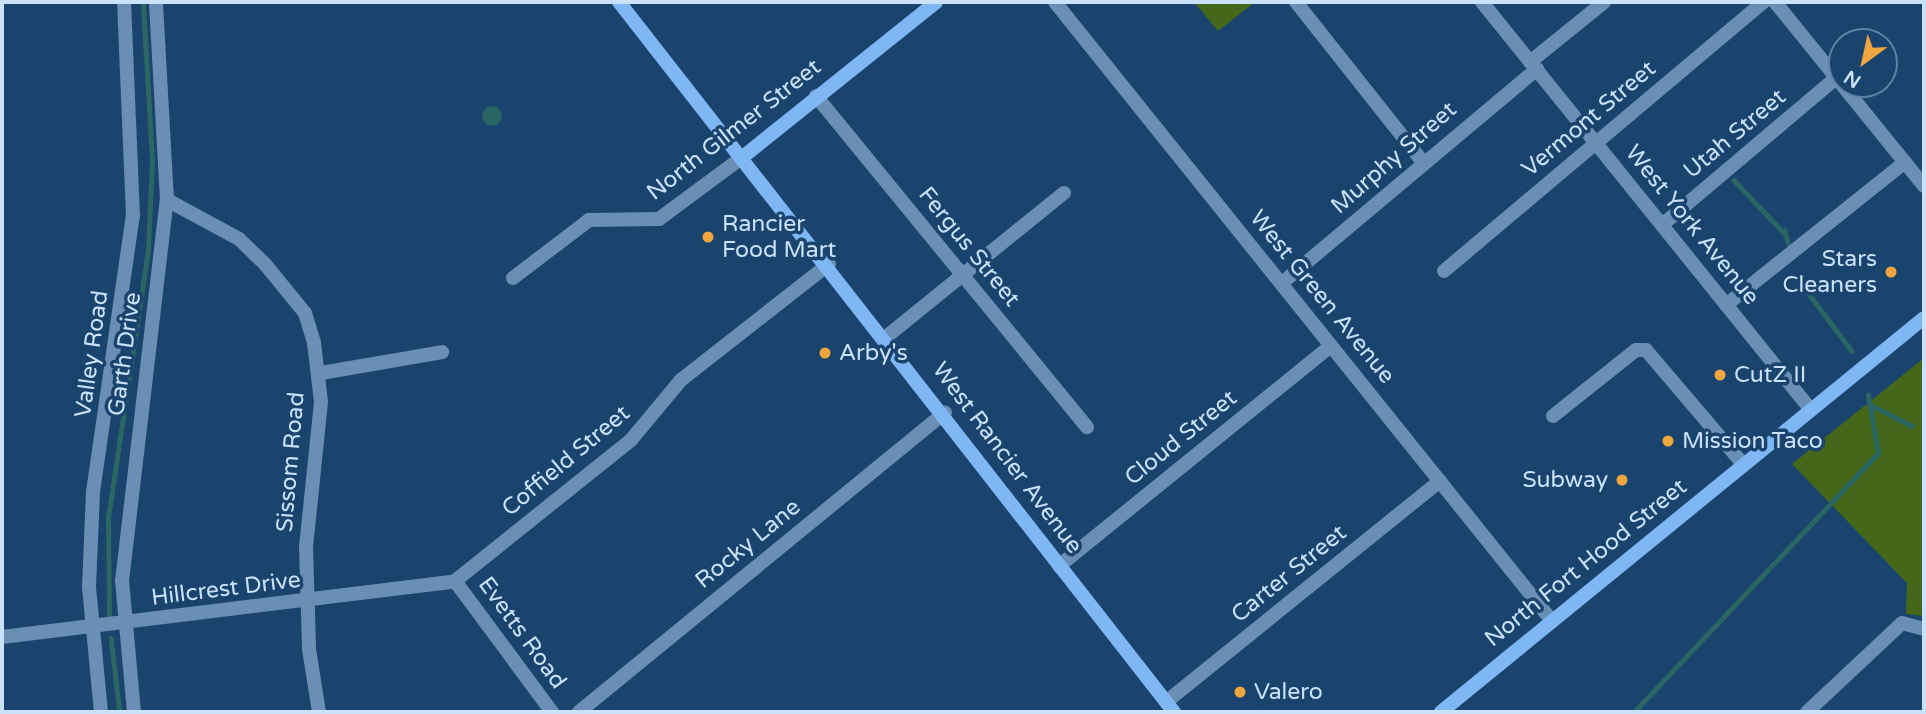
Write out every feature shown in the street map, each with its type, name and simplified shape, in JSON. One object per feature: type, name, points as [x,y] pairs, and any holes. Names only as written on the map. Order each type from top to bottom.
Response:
[{"type":"main road","name":"West Rancier Avenue","points":[[619,2],[945,411],[1059,566],[1170,707]]},
{"type":"main road","name":"North Gilmer Street","points":[[744,156],[936,2]]},
{"type":"main road","name":"North Fort Hood Street","points":[[1441,712],[1924,318]]},
{"type":"street","name":"Valley Road","points":[[101,712],[90,629],[93,492],[133,216],[124,2]]},
{"type":"street","name":"Garth Drive","points":[[134,712],[125,625],[128,491],[167,200],[156,2]]},
{"type":"street","name":"West Green Avenue","points":[[1055,2],[1552,621]]},
{"type":"street","points":[[1296,2],[1422,161]]},
{"type":"street","name":"West York Avenue","points":[[1482,2],[1811,410]]},
{"type":"street","name":"Murphy Street","points":[[1282,283],[1534,66],[1604,2]]},
{"type":"street","name":"Vermont Street","points":[[1444,271],[1764,2]]},
{"type":"street","points":[[1775,2],[1828,68]]},
{"type":"street","name":"Utah Street","points":[[1662,225],[1828,85]]},
{"type":"street","name":"Fergus Street","points":[[816,96],[1087,427]]},
{"type":"street","points":[[1852,98],[1924,186]]},
{"type":"street","name":"North Gilmer Street","points":[[513,278],[589,220],[659,219],[744,156]]},
{"type":"street","points":[[1726,305],[1905,162]]},
{"type":"street","points":[[886,337],[1064,193]]},
{"type":"street","name":"Sissom Road","points":[[167,200],[239,239],[289,290],[304,313],[321,373],[308,603],[319,712]]},
{"type":"street","name":"Coffield Street","points":[[455,581],[631,440],[681,380],[830,264]]},
{"type":"street","name":"Cloud Street","points":[[1059,566],[1331,346]]},
{"type":"street","points":[[1553,416],[1636,350],[1646,350],[1743,464]]},
{"type":"street","points":[[321,373],[442,352]]},
{"type":"street","name":"Rocky Lane","points":[[579,712],[945,411]]},
{"type":"street","name":"Carter Street","points":[[1170,707],[1440,481]]},
{"type":"street","name":"Hillcrest Drive","points":[[2,637],[308,603],[455,581]]},
{"type":"street","name":"Evetts Road","points":[[455,581],[552,712]]},
{"type":"street","points":[[1807,712],[1902,622],[1924,629]]},
{"type":"green space","points":[[1194,2],[1255,2],[1218,31]]},
{"type":"green space","points":[[1924,358],[1924,616],[1906,614],[1907,583],[1792,464]]},
{"type":"shaded area","points":[[492,106],[499,109],[502,116],[499,123],[492,126],[485,123],[482,116],[485,109]]},
{"type":"waterway","points":[[109,615],[108,518],[148,249],[152,160],[143,2]]},
{"type":"waterway","points":[[1734,180],[1786,235]]},
{"type":"waterway","points":[[1785,230],[1788,243]]},
{"type":"waterway","points":[[1797,278],[1852,351]]},
{"type":"waterway","points":[[1634,712],[1878,453],[1868,395]]},
{"type":"waterway","points":[[1869,404],[1912,426]]},
{"type":"waterway","points":[[111,638],[120,712]]},
{"type":"place","name":"Rancier Food Mart","points":[[708,237]]},
{"type":"place","name":"Stars Cleaners","points":[[1891,272]]},
{"type":"place","name":"Arby's","points":[[825,353]]},
{"type":"place","name":"CutZ II","points":[[1720,375]]},
{"type":"place","name":"Mission Taco","points":[[1668,441]]},
{"type":"place","name":"Subway","points":[[1622,480]]},
{"type":"place","name":"Valero","points":[[1240,692]]}]
